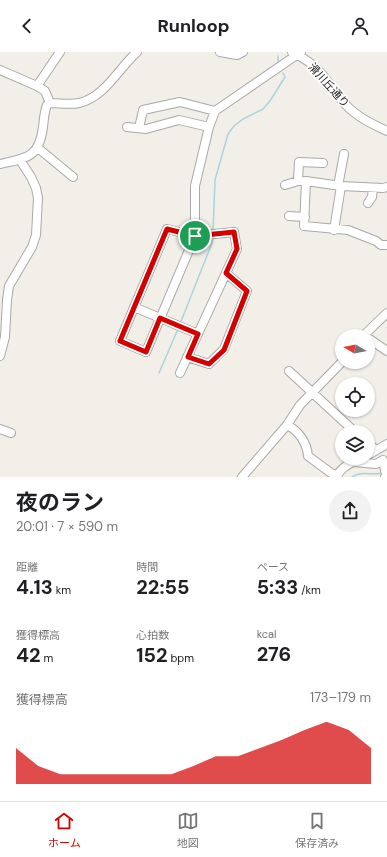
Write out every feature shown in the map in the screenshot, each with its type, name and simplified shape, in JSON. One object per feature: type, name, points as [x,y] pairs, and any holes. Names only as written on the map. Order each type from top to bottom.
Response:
[{"type":"street","points":[[37,86],[60,52]]},
{"type":"street","points":[[0,164],[20,160],[27,157],[38,148],[43,131],[47,105],[50,103],[79,103],[90,99],[100,92],[127,61],[137,52]]},
{"type":"street","points":[[220,52],[237,55],[243,52]]},
{"type":"street","points":[[180,373],[237,249],[234,232],[195,236],[167,229],[120,341],[146,352],[195,236],[194,186],[209,127],[216,111],[297,53]]},
{"type":"street","name":"滑川丘通り","points":[[297,53],[321,72],[340,98],[355,113],[372,124],[387,131]]},
{"type":"street","points":[[0,70],[45,91],[49,97],[50,103]]},
{"type":"street","points":[[139,128],[143,110],[180,102],[216,111]]},
{"type":"street","points":[[127,127],[146,129],[179,120],[209,127]]},
{"type":"street","points":[[38,148],[73,177]]},
{"type":"street","points":[[334,230],[344,154]]},
{"type":"street","points":[[0,356],[5,337],[3,323],[9,286],[32,247],[36,235],[38,198],[36,188],[31,176],[20,160]]},
{"type":"street","points":[[323,163],[299,162],[305,217],[304,226],[334,230],[348,230],[376,241],[381,245],[387,245]]},
{"type":"street","points":[[285,185],[302,181],[340,186],[373,188],[387,187]]},
{"type":"street","points":[[368,203],[372,197],[373,188]]},
{"type":"street","points":[[289,216],[305,217]]},
{"type":"street","points":[[188,357],[209,364],[224,350],[247,291],[226,273]]},
{"type":"street","points":[[134,307],[198,334]]},
{"type":"street","points":[[371,329],[387,313]]},
{"type":"street","points":[[375,343],[387,351]]},
{"type":"street","points":[[242,477],[287,425],[300,405],[335,369]]},
{"type":"street","points":[[289,371],[348,425]]},
{"type":"street","points":[[287,425],[292,428],[305,442],[308,456],[331,473],[337,476],[347,465]]},
{"type":"street","points":[[0,430],[11,433]]},
{"type":"street","points":[[375,451],[387,444]]},
{"type":"street","points":[[375,464],[383,460],[386,477]]},
{"type":"waterway","points":[[278,56],[278,61]]},
{"type":"waterway","points":[[213,232],[215,180],[228,134],[234,126],[243,119],[263,109],[270,101],[285,77],[283,73]]},
{"type":"waterway","points":[[180,324],[212,243],[212,237]]},
{"type":"waterway","points":[[159,373],[178,329]]},
{"type":"waterway","points":[[352,477],[363,473],[383,473]]},
{"type":"route","points":[[167,229],[195,236],[234,232],[237,249],[226,273],[247,291],[224,350],[209,364],[188,357],[198,334],[160,318],[146,352],[120,341],[167,229]]}]
